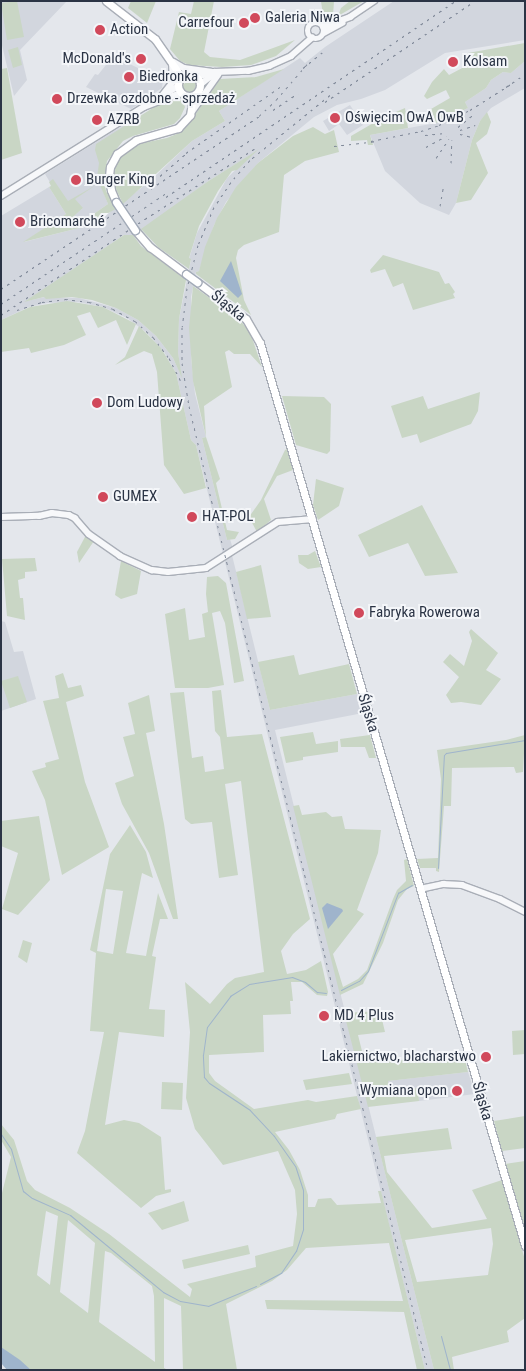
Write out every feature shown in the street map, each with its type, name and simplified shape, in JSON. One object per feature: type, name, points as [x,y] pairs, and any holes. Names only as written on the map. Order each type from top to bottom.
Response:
[{"type":"main road","points":[[106,1],[146,31],[183,77],[184,93],[190,115],[184,122]]},
{"type":"main road","points":[[183,77],[198,81],[198,91],[184,93]]},
{"type":"main road","points":[[184,93],[189,105],[184,122]]},
{"type":"main road","name":"Śląska","points":[[184,122],[168,132],[129,143],[117,154],[110,167],[111,190],[116,202],[150,247],[241,315],[258,336],[525,1246]]},
{"type":"street","points":[[323,30],[350,17],[374,1]]},
{"type":"street","points":[[310,37],[308,30],[313,24],[323,30]]},
{"type":"street","points":[[171,60],[184,68],[216,73],[255,70],[284,59],[310,37],[321,38],[323,30]]},
{"type":"street","points":[[1,196],[155,102],[172,82],[171,60]]},
{"type":"street","points":[[198,81],[216,73]]},
{"type":"street","points":[[190,115],[216,73]]},
{"type":"street","points":[[162,96],[184,93]]},
{"type":"street","points":[[155,102],[184,93]]},
{"type":"street","points":[[1,516],[39,516],[52,513],[69,515],[75,518],[89,534],[120,556],[152,570],[168,572],[206,568],[278,522],[313,519]]},
{"type":"street","points":[[420,889],[443,884],[462,885],[500,899],[525,912]]},
{"type":"shaded area","points":[[1,1],[67,1],[20,50],[27,80],[14,96],[1,41]]},
{"type":"shaded area","points":[[394,1],[525,1],[525,40],[445,53],[385,90],[337,105],[314,117],[258,163],[226,202],[214,225],[199,271],[196,272],[191,297],[191,358],[195,394],[206,437],[202,438],[227,540],[230,539],[233,549],[231,551],[270,710],[357,694],[363,713],[275,730],[434,1370],[425,1370],[196,445],[191,440],[176,373],[164,352],[146,332],[127,318],[103,307],[78,302],[47,303],[29,307],[1,320],[1,216],[49,187],[66,214],[24,242],[79,228],[105,216],[150,181],[192,141],[225,121],[219,111],[300,58],[305,63],[325,47]],"holes":[[[255,152],[227,178],[197,233],[189,259],[191,260],[179,319],[178,352],[181,375],[173,358],[156,336],[138,320],[116,308],[79,298],[45,297],[27,301],[124,235],[133,235],[149,225],[207,182]]]},
{"type":"shaded area","name":"Biedronka","points":[[113,56],[163,80],[162,88],[131,109],[86,87],[95,74],[98,75]]},
{"type":"shaded area","name":"Kolsam","points":[[525,61],[525,88],[491,108],[480,121],[472,140],[456,203],[449,215],[420,203],[385,171],[370,135],[436,123],[468,108],[465,102],[486,88],[491,80],[503,72],[511,73]]},
{"type":"shaded area","points":[[350,105],[363,125],[347,135],[339,124],[329,131],[323,121]]},
{"type":"shaded area","points":[[127,123],[115,140],[98,178],[108,204],[72,229],[67,221],[83,208],[68,212],[45,174]]},
{"type":"shaded area","points":[[1,621],[5,622],[14,652],[23,651],[36,699],[1,711]]},
{"type":"shaded area","points":[[468,1072],[475,1094],[419,1101],[418,1089],[389,1091],[387,1081]]},
{"type":"green space","points":[[17,1],[24,37],[7,40],[1,3]]},
{"type":"green space","points":[[131,1],[156,1],[147,23],[128,8]]},
{"type":"green space","points":[[194,1],[214,1],[204,52],[210,57],[240,60],[295,40],[276,56],[251,65],[222,67],[189,65],[180,61],[170,49],[179,12],[191,14]]},
{"type":"green space","points":[[321,1],[334,1],[333,16],[323,16]]},
{"type":"green space","points":[[350,1],[364,1],[338,16],[341,8]]},
{"type":"green space","points":[[525,43],[525,61],[511,73],[503,72],[491,80],[486,88],[465,102],[468,108],[436,123],[431,109],[450,98],[446,90],[427,99],[424,96],[432,82],[444,69],[449,75],[466,66],[462,54]]},
{"type":"green space","points":[[18,47],[22,65],[13,68],[8,50]]},
{"type":"green space","points":[[7,68],[22,153],[1,160],[1,69]]},
{"type":"green space","points":[[284,69],[219,111],[225,121],[192,141],[123,204],[113,183],[115,168],[124,151],[133,145],[167,138],[179,133],[188,125],[220,79],[256,77]]},
{"type":"green space","points":[[188,77],[196,85],[188,93],[180,85]]},
{"type":"green space","points":[[173,98],[182,100],[185,107],[180,118],[174,124],[133,136],[123,141],[107,161],[104,181],[106,191],[116,209],[79,228],[23,242],[66,214],[49,187],[51,186],[49,182],[53,179],[68,201],[96,185],[75,199],[83,208],[68,221],[72,229],[108,204],[97,178],[99,163],[95,150],[96,144],[159,104]]},
{"type":"green space","points":[[405,108],[408,128],[370,135],[373,145],[368,145],[367,140],[351,141],[351,136],[382,118]]},
{"type":"green space","points":[[487,112],[491,122],[487,134],[476,143],[488,173],[471,200],[456,203],[472,140],[480,121]]},
{"type":"green space","points":[[313,127],[325,134],[334,130],[339,152],[305,161],[284,175],[279,232],[244,245],[238,250],[236,258],[244,300],[251,315],[196,274],[196,272],[199,271],[205,247],[217,218],[236,187],[258,163],[293,136]]},
{"type":"green space","points":[[259,149],[237,170],[232,171],[218,191],[199,226],[189,258],[191,259],[189,269],[158,247],[141,229],[207,182]]},
{"type":"green space","points":[[124,235],[133,235],[141,246],[186,280],[179,319],[178,352],[182,378],[173,358],[156,336],[138,320],[116,308],[92,300],[72,297],[46,299],[44,297],[24,302]]},
{"type":"green space","points":[[383,255],[439,272],[445,284],[449,283],[455,292],[453,294],[455,298],[413,310],[403,283],[393,287],[385,269],[371,273],[370,270]]},
{"type":"green space","points":[[193,286],[238,318],[250,332],[262,367],[250,354],[234,354],[229,350],[225,352],[232,387],[204,406],[206,437],[193,381],[189,328]]},
{"type":"green space","points":[[67,301],[103,307],[136,324],[127,345],[116,320],[98,328],[90,312],[77,316],[86,335],[64,345],[31,353],[29,348],[1,352],[1,320],[30,307]]},
{"type":"green space","points":[[139,326],[161,348],[176,373],[191,440],[196,445],[206,488],[184,494],[164,465],[157,372],[152,354],[144,351],[115,365],[125,357]]},
{"type":"green space","points":[[480,392],[478,411],[471,424],[420,443],[417,434],[402,438],[391,406],[423,396],[428,409]]},
{"type":"green space","points":[[282,396],[324,397],[331,404],[330,451],[327,454],[296,445]]},
{"type":"green space","points":[[206,437],[220,479],[216,483],[227,530],[239,532],[235,539],[227,540],[202,438]]},
{"type":"green space","points":[[287,449],[293,470],[277,476],[264,499],[271,520],[257,532],[249,517],[261,500]]},
{"type":"green space","points":[[316,479],[344,488],[339,506],[318,520],[313,505]]},
{"type":"green space","points":[[422,505],[458,573],[425,576],[408,543],[369,557],[358,535]]},
{"type":"green space","points":[[86,535],[94,541],[79,563],[77,552]]},
{"type":"green space","points":[[315,551],[321,567],[308,569],[299,563],[298,555],[308,555]]},
{"type":"green space","points":[[35,558],[37,571],[25,572],[25,578],[18,580],[20,598],[23,598],[25,620],[7,616],[2,559]]},
{"type":"green space","points":[[121,561],[141,571],[137,594],[121,599],[115,595]]},
{"type":"green space","points":[[261,565],[271,617],[247,619],[236,572]]},
{"type":"green space","points":[[218,576],[226,583],[244,681],[234,683],[225,623],[220,611],[212,613],[224,685],[208,688],[175,688],[165,614],[185,608],[189,640],[205,637],[202,614],[208,612],[207,577]]},
{"type":"green space","points":[[471,629],[498,653],[486,670],[501,679],[481,705],[461,702],[451,703],[446,695],[459,677],[443,662],[450,654],[464,666],[472,641],[469,632]]},
{"type":"green space","points":[[294,655],[299,675],[349,664],[357,694],[270,710],[258,662]]},
{"type":"green space","points":[[63,673],[68,688],[81,685],[84,696],[66,702],[85,782],[109,847],[62,875],[45,800],[32,771],[46,767],[45,763],[59,759],[43,701],[59,698],[55,676]]},
{"type":"green space","points":[[18,676],[27,702],[10,708],[1,681]]},
{"type":"green space","points":[[221,690],[227,737],[262,734],[310,919],[293,934],[281,951],[287,974],[306,970],[321,961],[328,992],[327,996],[317,995],[302,982],[291,982],[293,1001],[290,1001],[291,1014],[263,1015],[264,1052],[209,1055],[209,1073],[215,1081],[254,1109],[308,1100],[316,1102],[357,1096],[361,1109],[337,1114],[335,1119],[275,1132],[289,1150],[300,1170],[308,1195],[308,1207],[315,1207],[318,1199],[331,1198],[337,1205],[381,1203],[378,1191],[381,1191],[425,1370],[417,1370],[404,1312],[267,1309],[265,1300],[403,1301],[389,1243],[306,1248],[287,1270],[272,1281],[226,1304],[237,1370],[183,1370],[181,1306],[164,1298],[164,1368],[168,1370],[31,1370],[1,1347],[1,1197],[11,1157],[1,1140],[1,1124],[14,1140],[27,1181],[35,1190],[70,1208],[109,1234],[190,1297],[192,1289],[187,1284],[256,1267],[255,1256],[293,1246],[297,1214],[295,1190],[278,1151],[223,1165],[195,1129],[186,1098],[190,1032],[185,982],[210,1004],[227,984],[235,978],[264,972],[241,781],[225,784],[238,875],[219,878],[212,822],[191,824],[185,819],[170,693],[184,692],[192,758],[203,756],[205,772],[224,769],[220,737],[215,731],[212,691]],"holes":[[[46,1211],[58,1216],[50,1285],[37,1275]],[[68,1220],[95,1243],[88,1313],[60,1292]],[[105,1251],[111,1253],[152,1286],[154,1296],[155,1362],[99,1322]]]},
{"type":"green space","points":[[149,695],[155,731],[146,733],[164,824],[178,919],[173,919],[149,853],[122,804],[115,783],[134,776],[123,737],[135,734],[128,703]]},
{"type":"green space","points":[[313,732],[316,744],[338,741],[338,752],[303,757],[303,760],[286,763],[280,737]]},
{"type":"green space","points":[[370,735],[376,758],[369,758],[365,747],[341,747],[340,739]]},
{"type":"green space","points":[[525,735],[523,772],[516,773],[514,767],[452,768],[451,806],[444,806],[439,872],[436,871],[436,868],[420,868],[417,859],[438,858],[441,779],[437,750],[506,740]]},
{"type":"green space","points":[[299,805],[302,815],[326,812],[332,817],[342,816],[345,829],[381,830],[378,853],[357,910],[364,914],[333,954],[343,987],[358,979],[367,970],[393,899],[397,890],[406,881],[404,860],[407,859],[414,886],[407,889],[398,900],[383,943],[363,984],[340,995],[293,806]]},
{"type":"green space","points":[[39,816],[50,880],[18,915],[2,909],[18,853],[1,846],[1,821]]},
{"type":"green space","points":[[130,825],[146,852],[153,878],[142,873],[126,953],[146,956],[158,893],[168,919],[160,919],[152,956],[156,957],[149,1009],[165,1010],[164,1037],[119,1032],[105,1125],[124,1120],[139,1123],[161,1137],[165,1190],[171,1189],[171,1192],[156,1196],[141,1208],[77,1153],[85,1131],[104,1032],[90,1031],[96,953],[90,950],[110,854]],"holes":[[[106,889],[123,891],[113,954],[97,951]]]},
{"type":"green space","points":[[23,940],[32,943],[27,963],[18,957]]},
{"type":"green space","points":[[380,1011],[385,1032],[358,1035],[362,1051],[380,1051],[385,1062],[463,1052],[468,1072],[388,1081],[390,1091],[418,1088],[419,1101],[368,1107],[344,1013]]},
{"type":"green space","points":[[525,1030],[525,1054],[513,1055],[512,1031]]},
{"type":"green space","points":[[349,1073],[352,1084],[306,1090],[303,1080]]},
{"type":"green space","points":[[162,1082],[183,1083],[182,1110],[161,1109]]},
{"type":"green space","points":[[525,1116],[525,1148],[502,1151],[494,1121]]},
{"type":"green space","points":[[448,1128],[452,1149],[384,1156],[387,1172],[432,1228],[487,1219],[472,1190],[502,1180],[525,1260],[525,1318],[507,1331],[509,1342],[452,1357],[454,1370],[434,1370],[376,1137]],"holes":[[[491,1228],[493,1244],[488,1275],[417,1282],[405,1240]]]},
{"type":"green space","points":[[525,1161],[525,1228],[505,1164]]},
{"type":"green space","points":[[184,1201],[189,1221],[162,1230],[148,1213]]},
{"type":"green space","points":[[248,1245],[250,1254],[184,1269],[182,1260]]},
{"type":"water","points":[[231,261],[242,294],[238,298],[220,281]]},
{"type":"water","points":[[327,903],[343,911],[328,929],[322,908]]},
{"type":"water","points":[[1,1347],[31,1370],[7,1370],[1,1363]]},
{"type":"waterway","points":[[438,868],[444,755],[446,753],[525,740]]},
{"type":"waterway","points":[[341,990],[359,981],[368,971],[398,893],[412,885]]},
{"type":"waterway","points":[[260,1284],[281,1273],[296,1251],[303,1229],[303,1190],[295,1166],[274,1136],[250,1110],[209,1083],[204,1077],[203,1055],[207,1027],[230,996],[249,984],[292,977],[305,982],[317,992],[326,993]]},
{"type":"waterway","points":[[1,1134],[11,1149],[23,1191],[32,1198],[70,1215],[163,1292],[180,1301],[208,1306],[256,1286]]},
{"type":"waterway","points":[[441,1336],[450,1370]]},
{"type":"railway","points":[[166,197],[456,1]]},
{"type":"railway","points":[[325,102],[475,1]]},
{"type":"railway","points":[[303,68],[325,50]]},
{"type":"railway","points":[[1,289],[259,116],[276,100],[308,63]]},
{"type":"railway","points":[[506,87],[525,74]]},
{"type":"railway","points":[[371,141],[421,131],[439,125],[470,110],[511,84]]},
{"type":"railway","points":[[160,176],[186,153],[280,87]]},
{"type":"railway","points":[[273,110],[298,93]]},
{"type":"railway","points":[[330,95],[250,160],[231,182],[214,207],[198,245],[187,288],[182,327],[182,363],[189,406],[214,511],[428,1370]]},
{"type":"railway","points":[[458,127],[475,113]]},
{"type":"railway","points":[[460,130],[475,125]]},
{"type":"railway","points":[[425,135],[445,133]]},
{"type":"railway","points":[[460,134],[472,137]]},
{"type":"railway","points":[[426,147],[446,136]]},
{"type":"railway","points":[[436,158],[449,139]]},
{"type":"railway","points":[[451,163],[452,140]]},
{"type":"railway","points":[[334,146],[378,141]]},
{"type":"railway","points":[[1,315],[254,149]]},
{"type":"railway","points":[[440,206],[444,184]]},
{"type":"railway","points":[[1,304],[169,191]]},
{"type":"railway","points":[[17,310],[42,302],[65,299],[89,302],[113,309],[135,321],[153,337],[169,358],[180,380]]},
{"type":"place","name":"Galeria Niwa","points":[[255,18]]},
{"type":"place","name":"Carrefour","points":[[244,23]]},
{"type":"place","name":"Action","points":[[100,30]]},
{"type":"place","name":"McDonald's","points":[[141,59]]},
{"type":"place","name":"Kolsam","points":[[453,62]]},
{"type":"place","name":"Biedronka","points":[[129,77]]},
{"type":"place","name":"Drzewka ozdobne - sprzedaż","points":[[57,99]]},
{"type":"place","name":"Oświęcim OwA OwB","points":[[335,118]]},
{"type":"place","name":"AZRB","points":[[97,120]]},
{"type":"place","name":"Burger King","points":[[76,180]]},
{"type":"place","name":"Bricomarché","points":[[20,222]]},
{"type":"place","name":"Dom Ludowy","points":[[97,403]]},
{"type":"place","name":"GUMEX","points":[[103,497]]},
{"type":"place","name":"HAT-POL","points":[[192,517]]},
{"type":"place","name":"Fabryka Rowerowa","points":[[359,613]]},
{"type":"place","name":"MD 4 Plus","points":[[324,1016]]},
{"type":"place","name":"Lakiernictwo, blacharstwo","points":[[486,1057]]},
{"type":"place","name":"Wymiana opon","points":[[457,1091]]}]
